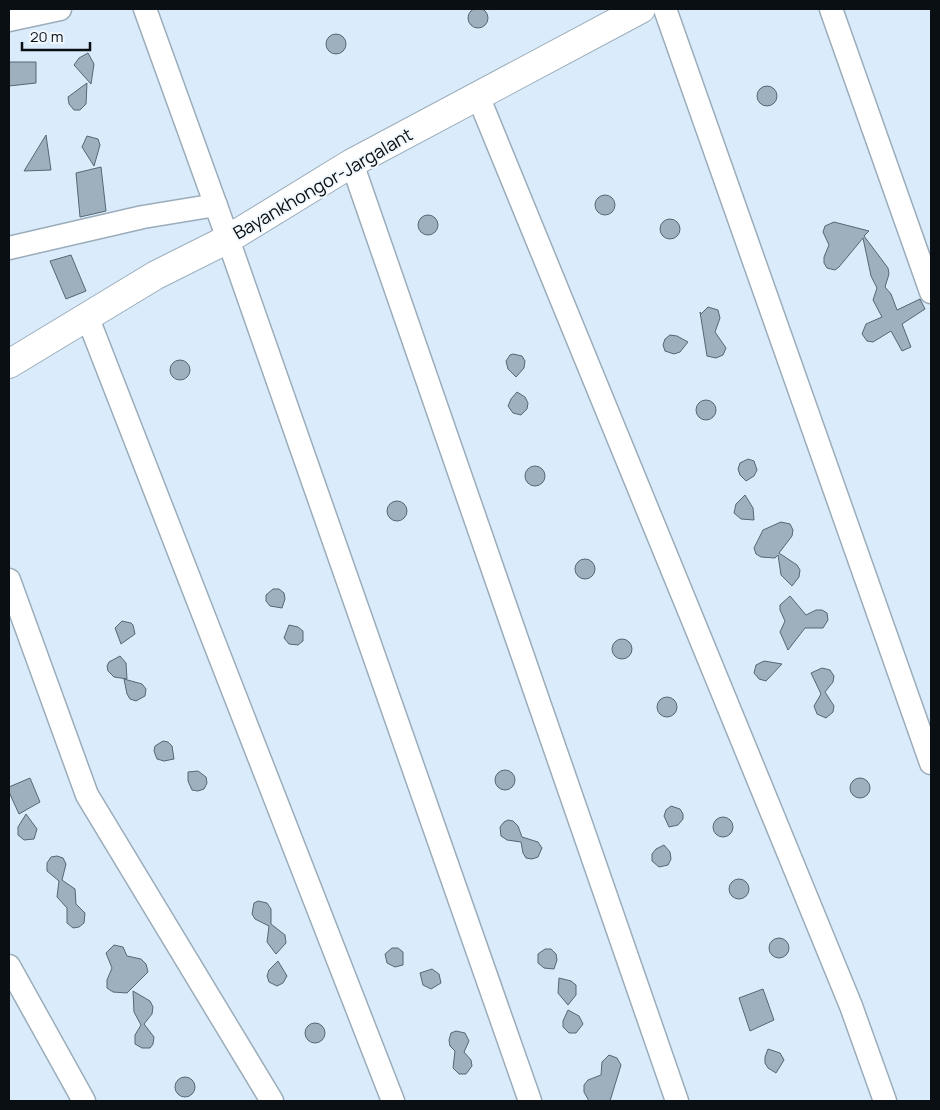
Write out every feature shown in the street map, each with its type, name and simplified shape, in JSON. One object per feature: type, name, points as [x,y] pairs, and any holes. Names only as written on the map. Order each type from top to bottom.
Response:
[{"type":"street","points":[[9,20],[60,9]]},
{"type":"street","points":[[145,9],[216,205],[530,1101]]},
{"type":"street","name":"Bayankhongor-Jargalant","points":[[9,364],[156,275],[228,240],[352,163],[641,9]]},
{"type":"street","points":[[664,9],[931,764]]},
{"type":"street","points":[[831,9],[931,292]]},
{"type":"street","points":[[478,96],[851,1006],[885,1101]]},
{"type":"street","points":[[352,163],[677,1101]]},
{"type":"street","points":[[9,248],[143,217],[216,205]]},
{"type":"street","points":[[87,316],[393,1101]]},
{"type":"street","points":[[9,580],[87,795],[272,1101]]},
{"type":"street","points":[[9,966],[84,1101]]},
{"type":"building","points":[[478,8],[485,11],[488,18],[485,25],[478,28],[471,25],[468,18],[471,11]]},
{"type":"building","points":[[336,34],[343,37],[346,44],[343,51],[336,54],[329,51],[326,44],[329,37]]},
{"type":"building","points":[[88,53],[94,64],[91,84],[74,65],[79,58]]},
{"type":"building","points":[[9,62],[36,62],[36,83],[9,86]]},
{"type":"building","points":[[87,83],[86,104],[80,110],[74,110],[69,104],[68,97]]},
{"type":"building","points":[[767,86],[774,89],[777,96],[774,103],[767,106],[760,103],[757,96],[760,89]]},
{"type":"building","points":[[46,135],[51,170],[24,171]]},
{"type":"building","points":[[87,136],[98,139],[100,145],[94,166],[82,147]]},
{"type":"building","points":[[101,167],[106,211],[80,217],[76,173]]},
{"type":"building","points":[[605,195],[612,198],[615,205],[612,212],[605,215],[598,212],[595,205],[598,198]]},
{"type":"building","points":[[428,215],[435,218],[438,225],[435,232],[428,235],[421,232],[418,225],[421,218]]},
{"type":"building","points":[[670,219],[677,222],[680,229],[677,236],[670,239],[663,236],[660,229],[663,222]]},
{"type":"building","points":[[834,222],[869,231],[864,236],[888,268],[889,274],[885,287],[891,294],[897,310],[920,299],[925,309],[902,324],[911,347],[902,351],[891,331],[873,342],[867,341],[862,334],[866,324],[882,317],[873,300],[877,288],[871,276],[863,238],[839,267],[835,270],[827,268],[824,263],[824,257],[829,245],[823,232],[825,226]]},
{"type":"building","points":[[71,255],[86,291],[66,299],[50,261]]},
{"type":"building","points":[[708,307],[718,310],[720,318],[715,332],[726,348],[723,355],[716,358],[707,356],[700,312],[701,314]]},
{"type":"building","points":[[670,335],[677,336],[688,342],[680,352],[674,354],[665,351],[663,345],[665,339]]},
{"type":"building","points":[[513,354],[522,356],[525,361],[524,368],[516,377],[508,369],[506,361]]},
{"type":"building","points":[[180,360],[187,363],[190,370],[187,377],[180,380],[173,377],[170,370],[173,363]]},
{"type":"building","points":[[517,392],[525,397],[528,403],[527,409],[521,415],[513,413],[508,406]]},
{"type":"building","points":[[706,400],[713,403],[716,410],[713,417],[706,420],[699,417],[696,410],[699,403]]},
{"type":"building","points":[[748,459],[754,461],[757,470],[754,476],[746,481],[740,475],[738,469],[740,463]]},
{"type":"building","points":[[535,466],[542,469],[545,476],[542,483],[535,486],[528,483],[525,476],[528,469]]},
{"type":"building","points":[[745,495],[753,508],[754,520],[741,519],[734,513],[736,504]]},
{"type":"building","points":[[397,501],[404,504],[407,511],[404,518],[397,521],[390,518],[387,511],[390,504]]},
{"type":"building","points":[[781,522],[790,524],[793,530],[792,536],[779,553],[797,565],[800,570],[799,577],[792,586],[781,575],[778,555],[775,558],[761,557],[756,554],[754,548],[763,530]]},
{"type":"building","points":[[585,559],[592,562],[595,569],[592,576],[585,579],[578,576],[575,569],[578,562]]},
{"type":"building","points":[[273,589],[279,589],[284,593],[285,599],[282,608],[270,606],[266,601],[266,595]]},
{"type":"building","points":[[790,596],[806,615],[816,610],[822,610],[827,613],[828,620],[823,628],[805,628],[788,650],[780,632],[785,621],[780,605]]},
{"type":"building","points":[[122,621],[133,625],[135,634],[121,644],[115,628]]},
{"type":"building","points":[[289,625],[298,627],[303,631],[303,641],[298,645],[289,644],[284,638]]},
{"type":"building","points":[[622,639],[629,642],[632,649],[629,656],[622,659],[615,656],[612,649],[615,642]]},
{"type":"building","points":[[120,656],[126,663],[127,679],[114,677],[108,671],[107,666],[109,662]]},
{"type":"building","points":[[764,661],[782,664],[766,681],[759,679],[754,673],[756,665]]},
{"type":"building","points":[[822,668],[830,670],[834,676],[833,682],[825,692],[834,706],[833,712],[826,718],[817,714],[814,706],[821,694],[811,673]]},
{"type":"building","points":[[124,679],[142,684],[146,689],[145,696],[136,701],[130,699]]},
{"type":"building","points":[[667,697],[674,700],[677,707],[674,714],[667,717],[660,714],[657,707],[660,700]]},
{"type":"building","points":[[163,741],[168,742],[172,746],[174,759],[164,761],[157,759],[154,751],[155,746]]},
{"type":"building","points":[[505,770],[512,773],[515,780],[512,787],[505,790],[498,787],[495,780],[498,773]]},
{"type":"building","points":[[198,771],[206,777],[207,783],[204,789],[198,791],[192,790],[188,781],[188,772]]},
{"type":"building","points":[[30,778],[40,802],[19,814],[9,792],[9,787]]},
{"type":"building","points":[[860,778],[867,781],[870,788],[867,795],[860,798],[853,795],[850,788],[853,781]]},
{"type":"building","points":[[671,806],[680,809],[683,819],[678,825],[669,827],[664,816],[666,810]]},
{"type":"building","points":[[26,814],[37,829],[34,839],[24,840],[18,835],[18,827]]},
{"type":"building","points":[[723,817],[730,820],[733,827],[730,834],[723,837],[716,834],[713,827],[716,820]]},
{"type":"building","points":[[508,820],[513,821],[518,826],[522,837],[538,842],[542,848],[538,857],[526,858],[521,842],[507,840],[501,836],[500,827]]},
{"type":"building","points":[[664,845],[670,852],[671,859],[668,865],[659,867],[652,861],[652,854],[656,849]]},
{"type":"building","points":[[51,857],[63,858],[66,864],[62,880],[75,889],[76,904],[85,913],[84,923],[79,927],[73,928],[67,923],[67,908],[57,897],[59,881],[47,871],[47,863]]},
{"type":"building","points":[[739,879],[746,882],[749,889],[746,896],[739,899],[732,896],[729,889],[732,882]]},
{"type":"building","points":[[258,901],[267,903],[271,909],[271,924],[285,935],[286,943],[276,954],[267,942],[269,926],[255,919],[252,914],[254,903]]},
{"type":"building","points":[[779,938],[786,941],[789,948],[786,955],[779,958],[772,955],[769,948],[772,941]]},
{"type":"building","points":[[114,945],[123,947],[127,956],[141,959],[146,964],[148,972],[127,993],[113,992],[107,988],[107,980],[112,968],[106,953]]},
{"type":"building","points":[[392,948],[398,948],[403,952],[403,965],[395,967],[387,963],[385,954]]},
{"type":"building","points":[[545,949],[551,949],[556,954],[557,960],[554,969],[544,968],[538,963],[538,954]]},
{"type":"building","points":[[278,961],[287,976],[283,983],[277,986],[269,982],[267,976],[269,970]]},
{"type":"building","points":[[432,969],[439,974],[441,983],[431,989],[423,985],[420,973]]},
{"type":"building","points":[[559,978],[571,981],[576,985],[576,995],[568,1005],[558,993]]},
{"type":"building","points":[[763,989],[774,1020],[750,1031],[739,998]]},
{"type":"building","points":[[133,991],[150,1001],[153,1007],[152,1014],[144,1024],[154,1037],[150,1048],[142,1048],[135,1044],[135,1035],[141,1025],[134,1012]]},
{"type":"building","points":[[568,1010],[579,1016],[583,1024],[576,1033],[569,1033],[563,1027],[563,1021]]},
{"type":"building","points":[[315,1023],[322,1026],[325,1033],[322,1040],[315,1043],[308,1040],[305,1033],[308,1026]]},
{"type":"building","points":[[456,1031],[465,1033],[469,1041],[464,1052],[471,1060],[472,1066],[466,1074],[459,1074],[453,1068],[455,1051],[450,1046],[449,1040],[451,1033]]},
{"type":"building","points":[[768,1049],[780,1053],[784,1060],[776,1073],[768,1068],[765,1063]]},
{"type":"building","points":[[609,1055],[617,1058],[621,1065],[610,1101],[589,1101],[584,1092],[584,1085],[588,1080],[601,1075],[602,1062]]},
{"type":"building","points":[[185,1077],[192,1080],[195,1087],[192,1094],[185,1097],[178,1094],[175,1087],[178,1080]]}]
